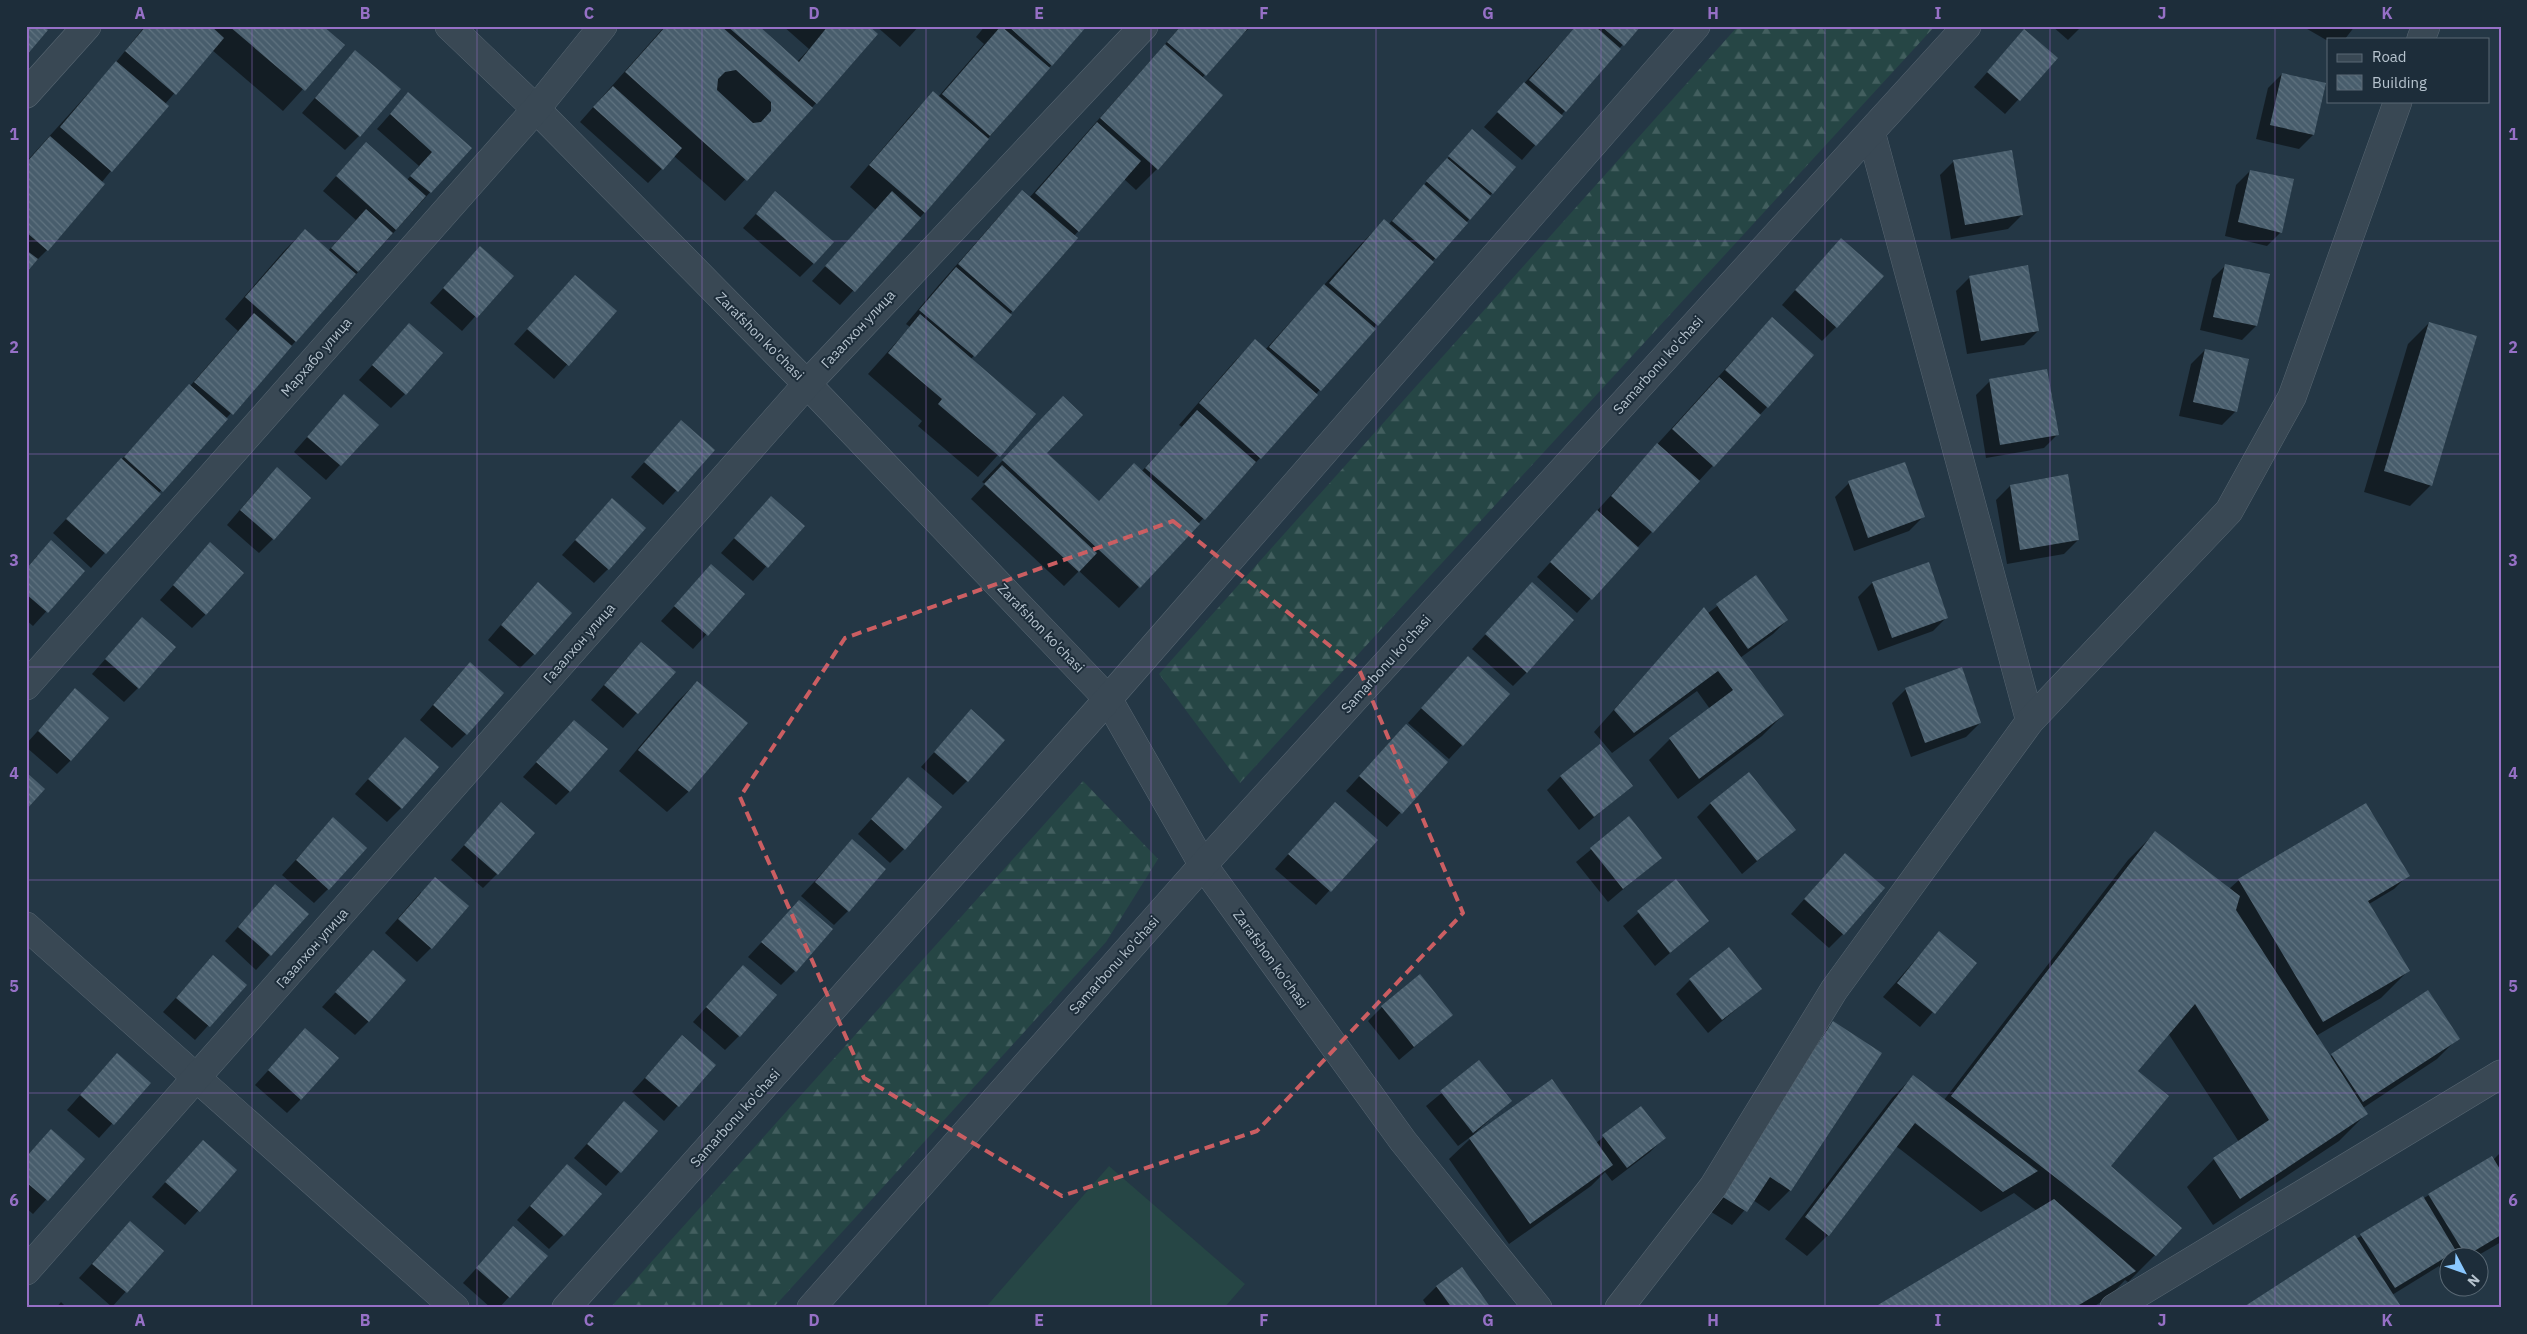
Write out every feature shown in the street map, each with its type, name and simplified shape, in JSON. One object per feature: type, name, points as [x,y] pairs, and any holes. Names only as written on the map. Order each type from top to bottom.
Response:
[{"type":"street","points":[[26,94],[87,26]]},
{"type":"street","name":"Zarafshon ko'chasi","points":[[449,26],[536,108],[807,384],[1108,699],[1203,864],[1402,1141],[1538,1308]]},
{"type":"street","name":"Мархабо улица","points":[[26,686],[536,108],[603,26]]},
{"type":"street","name":"Газалхон улица","points":[[26,1271],[807,384],[1144,26]]},
{"type":"street","name":"Samarbonu ko'chasi","points":[[566,1308],[1108,699],[1696,26]]},
{"type":"street","name":"Samarbonu ko'chasi","points":[[811,1308],[1203,864],[1966,26]]},
{"type":"street","points":[[2421,38],[2426,26]]},
{"type":"street","points":[[1620,1308],[1713,1188],[1834,990],[2030,722],[2229,511],[2292,397],[2398,102]]},
{"type":"street","points":[[1871,132],[2030,722]]},
{"type":"street","points":[[26,926],[455,1308]]},
{"type":"street","points":[[2114,1308],[2501,1074]]},
{"type":"highlighted area","points":[[1173,521],[1359,669],[1463,913],[1257,1131],[1062,1196],[864,1078],[740,797],[845,638]]},
{"type":"green space","points":[[1738,26],[1935,26],[1240,783],[1159,674]]},
{"type":"green space","points":[[1083,781],[1158,859],[1106,942],[773,1308],[610,1308]]},
{"type":"green space","points":[[1109,1166],[1245,1284],[1224,1308],[985,1308]]},
{"type":"building","points":[[26,26],[43,26],[48,30],[26,56]]},
{"type":"building","points":[[146,26],[211,26],[224,38],[176,95],[125,51]]},
{"type":"building","points":[[229,26],[323,26],[345,45],[305,91]]},
{"type":"building","points":[[666,26],[721,26],[813,108],[747,181],[625,72]],"holes":[[[736,70],[771,102],[771,111],[761,122],[753,123],[717,90],[718,79],[725,72]]]},
{"type":"building","points":[[727,26],[759,26],[799,62],[828,26],[869,26],[878,34],[817,104]]},
{"type":"building","points":[[1001,26],[1050,68],[990,136],[942,94]]},
{"type":"building","points":[[1008,26],[1087,26],[1052,66]]},
{"type":"building","points":[[1181,26],[1250,26],[1206,76],[1167,42]]},
{"type":"building","points":[[1576,26],[1595,26],[1621,49],[1566,112],[1529,80]]},
{"type":"building","points":[[1601,26],[1641,26],[1624,46]]},
{"type":"building","points":[[2024,29],[2058,58],[2020,101],[1987,72]]},
{"type":"building","points":[[1165,44],[1223,95],[1158,170],[1100,118]]},
{"type":"building","points":[[355,50],[401,89],[360,137],[315,98]]},
{"type":"building","points":[[116,61],[169,106],[112,172],[60,127]]},
{"type":"building","points":[[2282,73],[2326,83],[2314,135],[2270,125]]},
{"type":"building","points":[[1524,82],[1563,116],[1536,146],[1497,112]]},
{"type":"building","points":[[613,86],[682,148],[663,170],[593,107]]},
{"type":"building","points":[[933,91],[989,139],[925,213],[869,165]]},
{"type":"building","points":[[408,92],[472,148],[431,193],[410,176],[432,152],[390,114]]},
{"type":"building","points":[[1097,122],[1141,161],[1079,232],[1035,193]]},
{"type":"building","points":[[1472,129],[1516,167],[1493,194],[1448,156]]},
{"type":"building","points":[[50,136],[105,184],[48,251],[26,232],[26,163]]},
{"type":"building","points":[[366,142],[426,196],[396,230],[336,176]]},
{"type":"building","points":[[2012,150],[2023,215],[1965,225],[1953,160]]},
{"type":"building","points":[[1447,158],[1491,196],[1470,220],[1426,181]]},
{"type":"building","points":[[2250,170],[2294,179],[2282,233],[2238,222]]},
{"type":"building","points":[[1424,184],[1468,223],[1436,259],[1392,221]]},
{"type":"building","points":[[1022,190],[1078,238],[1013,312],[958,264]]},
{"type":"building","points":[[775,191],[834,242],[814,264],[756,214]]},
{"type":"building","points":[[892,191],[921,218],[855,292],[825,266]]},
{"type":"building","points":[[366,209],[393,233],[358,272],[331,248]]},
{"type":"building","points":[[1384,219],[1434,262],[1378,326],[1329,283]]},
{"type":"building","points":[[305,229],[356,274],[296,342],[245,297]]},
{"type":"building","points":[[1841,238],[1884,276],[1837,328],[1795,290]]},
{"type":"building","points":[[480,246],[514,276],[477,318],[443,288]]},
{"type":"building","points":[[26,250],[38,259],[26,273]]},
{"type":"building","points":[[2225,264],[2270,274],[2257,326],[2213,317]]},
{"type":"building","points":[[2028,265],[2039,331],[1981,341],[1969,276]]},
{"type":"building","points":[[956,267],[1012,315],[975,357],[919,310]]},
{"type":"building","points":[[575,275],[617,311],[569,366],[527,329]]},
{"type":"building","points":[[1324,284],[1376,329],[1321,391],[1269,347]]},
{"type":"building","points":[[254,313],[292,346],[233,415],[194,382]]},
{"type":"building","points":[[920,314],[1036,414],[1000,457],[938,404],[942,399],[888,353]]},
{"type":"building","points":[[1772,317],[1814,355],[1768,408],[1725,370]]},
{"type":"building","points":[[2429,322],[2477,336],[2432,486],[2384,471]]},
{"type":"building","points":[[409,323],[443,353],[406,395],[372,365]]},
{"type":"building","points":[[1255,339],[1318,395],[1261,459],[1199,403]]},
{"type":"building","points":[[2205,349],[2249,359],[2237,412],[2193,402]]},
{"type":"building","points":[[2047,369],[2059,435],[2000,445],[1989,379]]},
{"type":"building","points":[[1719,377],[1761,415],[1714,467],[1672,429]]},
{"type":"building","points":[[189,384],[228,419],[163,492],[124,457]]},
{"type":"building","points":[[344,394],[379,425],[341,466],[307,437]]},
{"type":"building","points":[[1063,396],[1083,415],[1047,453],[1099,501],[1134,463],[1200,524],[1140,588],[1002,460]]},
{"type":"building","points":[[1197,410],[1256,462],[1205,520],[1145,468]]},
{"type":"building","points":[[681,420],[715,450],[678,492],[644,462]]},
{"type":"building","points":[[1657,443],[1700,481],[1653,533],[1611,496]]},
{"type":"building","points":[[121,458],[161,494],[106,554],[66,519]]},
{"type":"building","points":[[1905,462],[1925,517],[1868,538],[1848,481]]},
{"type":"building","points":[[1002,465],[1097,553],[1079,572],[984,484]]},
{"type":"building","points":[[277,467],[311,498],[274,540],[240,510]]},
{"type":"building","points":[[2068,474],[2079,540],[2020,550],[2010,485]]},
{"type":"building","points":[[771,496],[805,526],[768,568],[734,538]]},
{"type":"building","points":[[612,498],[646,528],[609,570],[575,540]]},
{"type":"building","points":[[1597,510],[1639,548],[1592,600],[1550,562]]},
{"type":"building","points":[[51,540],[85,571],[48,613],[26,594],[26,569]]},
{"type":"building","points":[[210,542],[244,573],[206,615],[173,585]]},
{"type":"building","points":[[1929,562],[1948,618],[1892,638],[1872,582]]},
{"type":"building","points":[[711,564],[745,594],[708,636],[674,606]]},
{"type":"building","points":[[1756,575],[1788,620],[1748,649],[1716,604]]},
{"type":"building","points":[[538,582],[572,613],[535,655],[501,625]]},
{"type":"building","points":[[1532,582],[1574,620],[1527,673],[1485,634]]},
{"type":"building","points":[[1704,607],[1784,715],[1699,779],[1669,738],[1733,690],[1718,671],[1634,733],[1614,710]]},
{"type":"building","points":[[142,617],[176,647],[139,689],[105,659]]},
{"type":"building","points":[[641,642],[676,672],[638,714],[604,685]]},
{"type":"building","points":[[1468,656],[1510,694],[1463,746],[1421,708]]},
{"type":"building","points":[[470,662],[504,693],[467,735],[433,705]]},
{"type":"building","points":[[1962,667],[1981,723],[1925,743],[1905,688]]},
{"type":"building","points":[[697,681],[748,723],[689,792],[638,750]]},
{"type":"building","points":[[75,688],[109,718],[71,761],[38,731]]},
{"type":"building","points":[[971,709],[1005,740],[968,782],[934,752]]},
{"type":"building","points":[[574,720],[608,749],[570,792],[536,762]]},
{"type":"building","points":[[1406,724],[1448,762],[1402,814],[1359,776]]},
{"type":"building","points":[[405,737],[439,767],[402,809],[368,779]]},
{"type":"building","points":[[1600,744],[1633,786],[1594,817],[1560,776]]},
{"type":"building","points":[[26,772],[45,789],[26,810]]},
{"type":"building","points":[[1749,772],[1796,830],[1757,861],[1710,803]]},
{"type":"building","points":[[908,777],[942,807],[905,850],[871,819]]},
{"type":"building","points":[[501,802],[535,833],[498,875],[464,845]]},
{"type":"building","points":[[1335,802],[1378,840],[1331,892],[1288,854]]},
{"type":"building","points":[[2366,803],[2410,876],[2368,901],[2410,971],[2323,1022],[2238,879]]},
{"type":"building","points":[[1629,816],[1662,858],[1623,889],[1590,848]]},
{"type":"building","points":[[333,817],[367,848],[329,890],[296,860]]},
{"type":"building","points":[[2155,831],[2240,896],[2236,910],[2368,1114],[2240,1199],[2213,1158],[2269,1120],[2195,1004],[2138,1071],[2169,1096],[2111,1166],[2182,1228],[2156,1256],[1951,1096]]},
{"type":"building","points":[[852,839],[886,869],[849,912],[815,882]]},
{"type":"building","points":[[1845,853],[1885,888],[1844,935],[1804,899]]},
{"type":"building","points":[[435,877],[469,906],[432,949],[398,919]]},
{"type":"building","points":[[1676,879],[1709,921],[1670,953],[1637,911]]},
{"type":"building","points":[[275,884],[309,914],[271,956],[238,927]]},
{"type":"building","points":[[799,900],[833,929],[796,972],[761,942]]},
{"type":"building","points":[[1939,931],[1977,963],[1935,1014],[1897,983]]},
{"type":"building","points":[[1729,947],[1762,989],[1722,1020],[1689,979]]},
{"type":"building","points":[[373,950],[406,980],[369,1022],[335,992]]},
{"type":"building","points":[[213,955],[247,985],[210,1027],[176,998]]},
{"type":"building","points":[[743,965],[777,995],[740,1037],[706,1007]]},
{"type":"building","points":[[1420,974],[1453,1015],[1414,1047],[1381,1006]]},
{"type":"building","points":[[2428,990],[2460,1039],[2363,1102],[2331,1054]]},
{"type":"building","points":[[1833,1021],[1882,1053],[1791,1191],[1770,1177],[1747,1212],[1718,1194]]},
{"type":"building","points":[[305,1028],[339,1058],[301,1100],[268,1070]]},
{"type":"building","points":[[682,1035],[716,1065],[679,1107],[645,1078]]},
{"type":"building","points":[[117,1053],[151,1083],[114,1125],[80,1095]]},
{"type":"building","points":[[1479,1060],[1512,1101],[1473,1133],[1440,1091]]},
{"type":"building","points":[[1913,1075],[2038,1171],[2003,1192],[1915,1123],[1829,1236],[1805,1217]]},
{"type":"building","points":[[1552,1079],[1613,1165],[1530,1224],[1469,1138]]},
{"type":"building","points":[[624,1101],[658,1131],[621,1173],[587,1144]]},
{"type":"building","points":[[1641,1106],[1666,1138],[1627,1168],[1602,1135]]},
{"type":"building","points":[[51,1129],[85,1159],[48,1201],[26,1182],[26,1157]]},
{"type":"building","points":[[203,1140],[237,1170],[200,1212],[165,1182]]},
{"type":"building","points":[[2492,1156],[2501,1171],[2501,1235],[2483,1246],[2460,1246],[2428,1194]]},
{"type":"building","points":[[567,1164],[602,1194],[564,1236],[530,1206]]},
{"type":"building","points":[[2423,1196],[2453,1246],[2440,1246],[2440,1261],[2395,1288],[2360,1234]]},
{"type":"building","points":[[2054,1199],[2136,1271],[2074,1308],[1873,1308]]},
{"type":"building","points":[[130,1221],[164,1251],[127,1293],[92,1264]]},
{"type":"building","points":[[513,1226],[548,1256],[510,1298],[476,1268]]},
{"type":"building","points":[[2355,1235],[2402,1308],[2242,1308]]},
{"type":"building","points":[[1462,1267],[1491,1308],[1452,1308],[1436,1286]]}]
